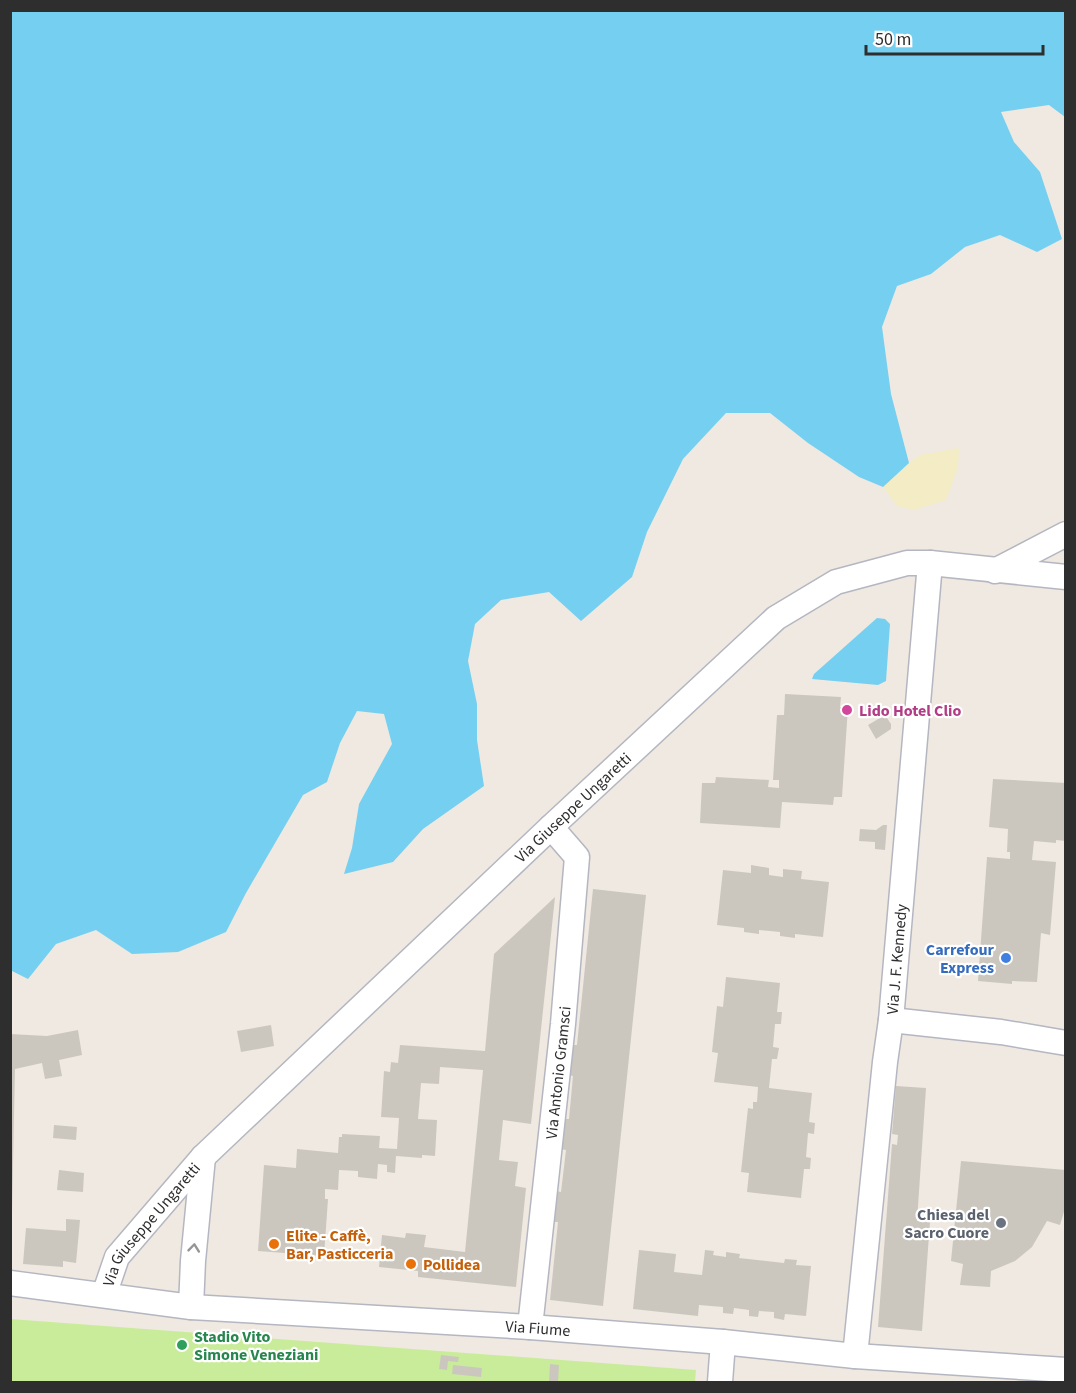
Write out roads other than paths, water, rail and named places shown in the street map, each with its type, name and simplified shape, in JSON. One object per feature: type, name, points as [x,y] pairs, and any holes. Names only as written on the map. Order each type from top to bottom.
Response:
[{"type":"street","points":[[995,571],[1065,534]]},
{"type":"street","name":"Via Giuseppe Ungaretti","points":[[104,1295],[117,1257],[203,1157],[551,827],[776,618],[836,582],[907,562],[1065,577]]},
{"type":"street","name":"Via J. F. Kennedy","points":[[855,1356],[891,1020],[930,563]]},
{"type":"street","name":"Via Antonio Gramsci","points":[[530,1327],[563,1024],[577,857],[551,827]]},
{"type":"street","points":[[891,1020],[1001,1032],[1065,1043]]},
{"type":"street","name":"Via Giuseppe Ungaretti","points":[[191,1307],[203,1157]]},
{"type":"street","name":"Via Fiume","points":[[10,1283],[191,1307],[530,1327],[723,1342],[1055,1374]]},
{"type":"street","points":[[720,1383],[723,1342]]},
{"type":"water","points":[[10,11],[1065,11],[1065,117],[1049,105],[1001,112],[1014,142],[1040,172],[1062,239],[1037,252],[1000,235],[965,247],[931,274],[897,286],[882,327],[891,394],[909,463],[883,487],[859,477],[808,443],[770,413],[726,413],[683,459],[647,532],[632,577],[581,621],[549,592],[501,600],[475,624],[468,661],[477,704],[477,740],[484,786],[423,829],[393,862],[344,874],[352,848],[359,804],[392,744],[384,714],[357,711],[340,743],[327,782],[303,795],[226,932],[178,952],[132,954],[96,930],[56,944],[28,979],[10,970]]},
{"type":"water","points":[[877,618],[885,619],[890,624],[886,681],[878,685],[812,679],[814,674]]},
{"type":"place","name":"Lido Hotel Clio","points":[[847,710]]},
{"type":"place","name":"Carrefour Express","points":[[1006,958]]},
{"type":"place","name":"Chiesa del Sacro Cuore","points":[[1001,1223]]},
{"type":"place","name":"Elite - Caffè, Bar, Pasticceria","points":[[274,1244]]},
{"type":"place","name":"Pollidea","points":[[411,1264]]},
{"type":"place","name":"Stadio Vito Simone Veneziani","points":[[182,1345]]}]
